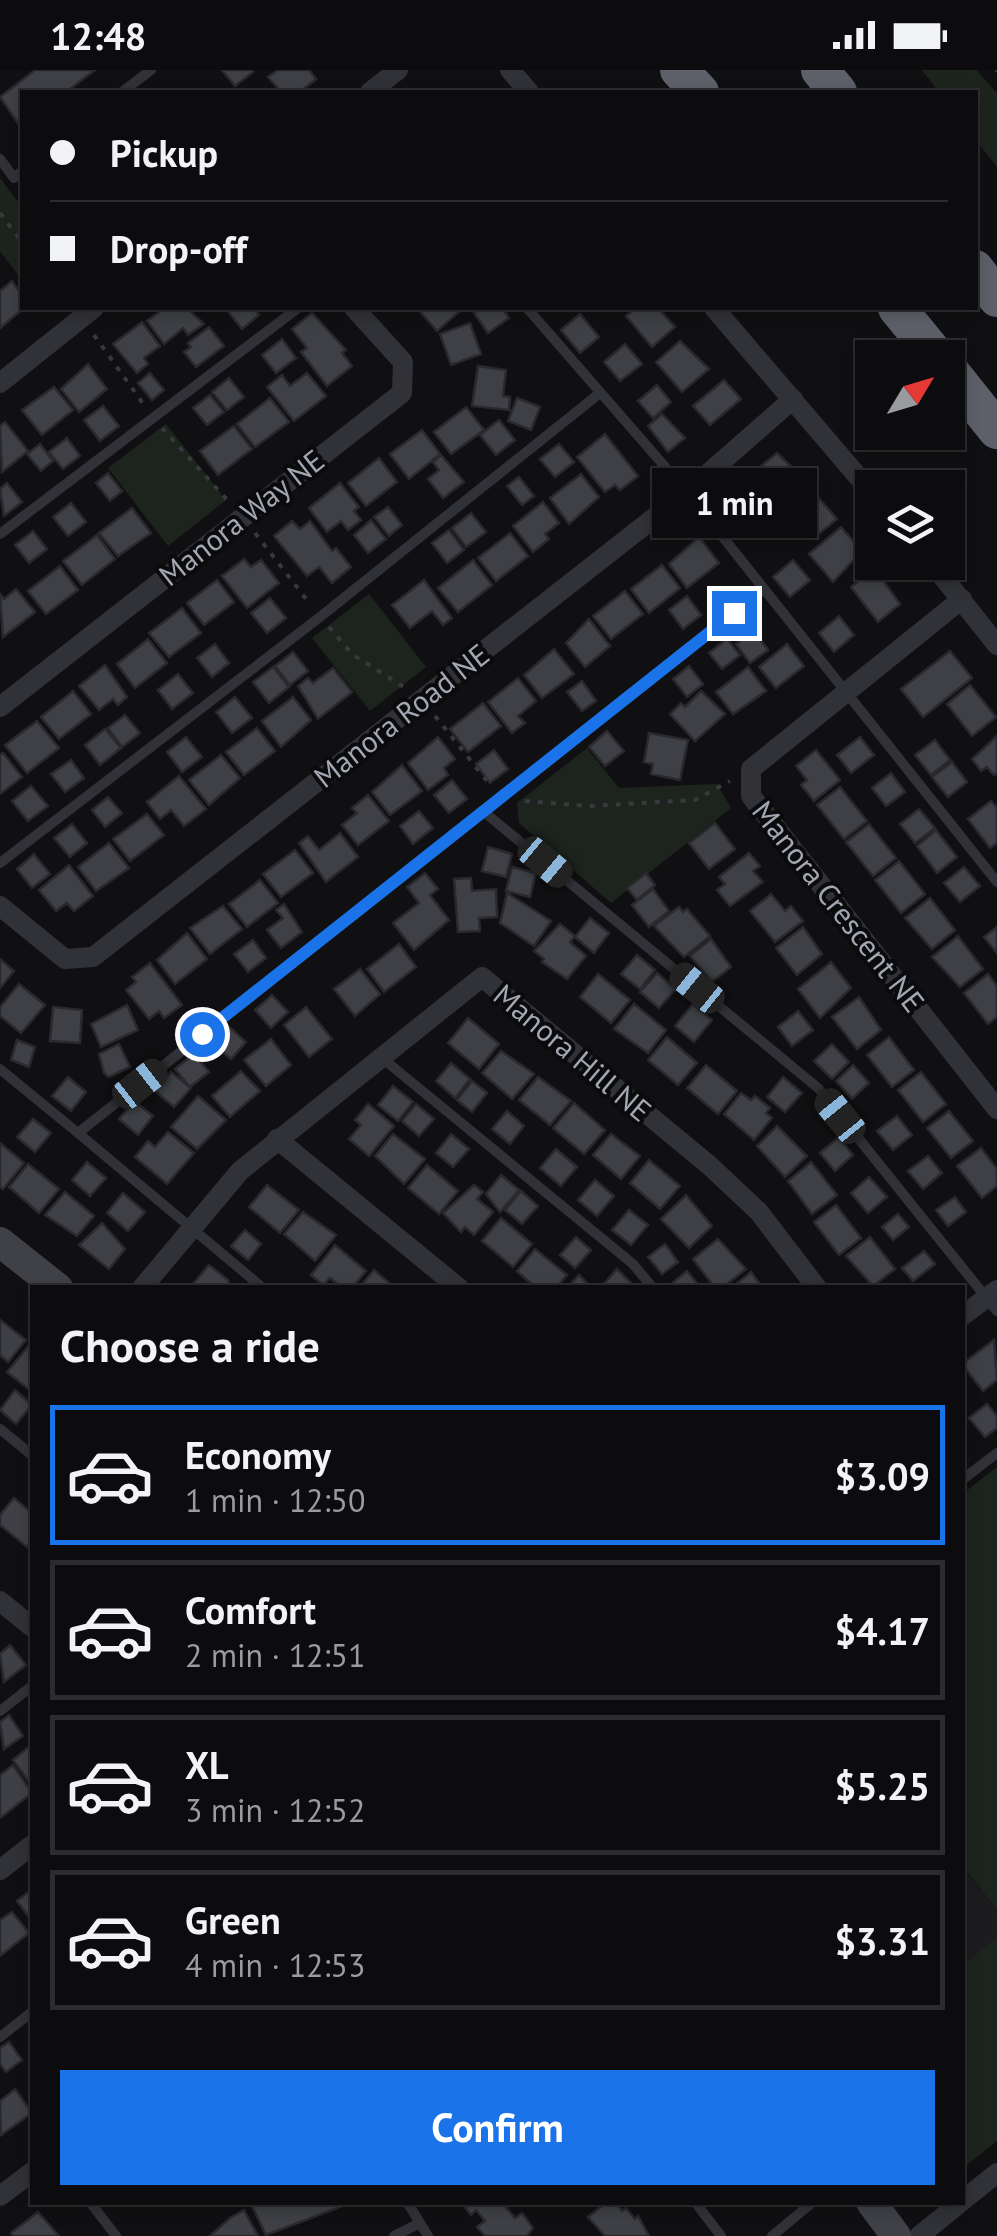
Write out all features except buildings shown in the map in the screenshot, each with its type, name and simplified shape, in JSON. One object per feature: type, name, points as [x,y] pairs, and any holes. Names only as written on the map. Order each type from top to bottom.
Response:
[{"type":"highway","points":[[679,70],[698,90]]},
{"type":"highway","points":[[704,70],[720,90]]},
{"type":"highway","points":[[820,70],[836,90]]},
{"type":"highway","points":[[978,273],[997,298]]},
{"type":"highway","points":[[899,310],[923,340]]},
{"type":"highway","points":[[965,390],[997,430]]},
{"type":"street","points":[[373,90],[398,70]]},
{"type":"street","points":[[510,70],[527,90]]},
{"type":"street","points":[[0,382],[91,310]]},
{"type":"street","name":"Manora Way NE","points":[[0,707],[402,393],[403,362],[356,310]]},
{"type":"street","points":[[716,310],[855,473]]},
{"type":"street","name":"Manora Road NE","points":[[0,906],[65,960],[94,957],[687,492],[793,399]]},
{"type":"street","points":[[946,580],[997,644]]},
{"type":"street","name":"Manora Crescent NE","points":[[962,599],[751,769],[752,796],[997,1109]]},
{"type":"street","name":"Manora Hill NE","points":[[144,1285],[240,1171],[482,976],[710,1166],[759,1212],[816,1285]]},
{"type":"street","points":[[277,1139],[455,1285]]},
{"type":"street","points":[[0,1242],[54,1285]]},
{"type":"street","points":[[965,1314],[994,1300]]},
{"type":"street","points":[[0,1602],[30,1624]]},
{"type":"street","points":[[0,1870],[30,1846]]},
{"type":"street","points":[[965,2200],[997,2173]]},
{"type":"street","points":[[0,2196],[30,2174]]},
{"type":"street","points":[[873,2205],[896,2236]]},
{"type":"street","points":[[919,2236],[958,2205]]},
{"type":"lane","points":[[125,90],[151,70]]},
{"type":"lane","points":[[0,158],[14,178],[20,173]]},
{"type":"lane","points":[[0,534],[295,310]]},
{"type":"lane","points":[[529,310],[687,492],[997,882]]},
{"type":"lane","points":[[0,863],[320,617],[600,393]]},
{"type":"lane","points":[[78,1133],[763,590]]},
{"type":"lane","points":[[484,812],[818,1088],[994,1300]]},
{"type":"lane","points":[[381,1058],[634,1264],[651,1285]]},
{"type":"lane","points":[[0,1070],[259,1285]]},
{"type":"lane","points":[[0,1429],[30,1454]]},
{"type":"lane","points":[[965,1478],[997,1453]]},
{"type":"lane","points":[[0,1711],[30,1688]]},
{"type":"lane","points":[[0,2037],[30,2014]]},
{"type":"lane","points":[[92,2205],[116,2236]]},
{"type":"lane","points":[[408,2205],[428,2236]]},
{"type":"lane","points":[[697,2205],[721,2236]]},
{"type":"lane","points":[[772,2236],[809,2205]]},
{"type":"lane","points":[[394,2236],[418,2224]]},
{"type":"path","points":[[0,213],[20,239]]},
{"type":"path","points":[[421,698],[501,799],[588,806],[695,800],[751,769]]},
{"type":"shaded area","points":[[922,70],[976,70],[997,93],[997,167],[978,143],[978,90],[937,90]]},
{"type":"shaded area","points":[[0,178],[20,204],[20,277],[0,251]]},
{"type":"shaded area","points":[[166,424],[226,500],[168,546],[108,468]]},
{"type":"shaded area","points":[[369,594],[426,667],[370,711],[312,638]]},
{"type":"shaded area","points":[[587,748],[619,788],[717,784],[731,808],[611,903],[519,823],[517,803]]},
{"type":"shaded area","points":[[997,1467],[997,1910],[965,1870],[965,1492]]},
{"type":"shaded area","points":[[965,1871],[997,1910],[997,1937],[965,1962]]},
{"type":"shaded area","points":[[997,1937],[997,2141],[965,2166],[965,1962]]},
{"type":"route","points":[[202,1034],[734,613]]}]
